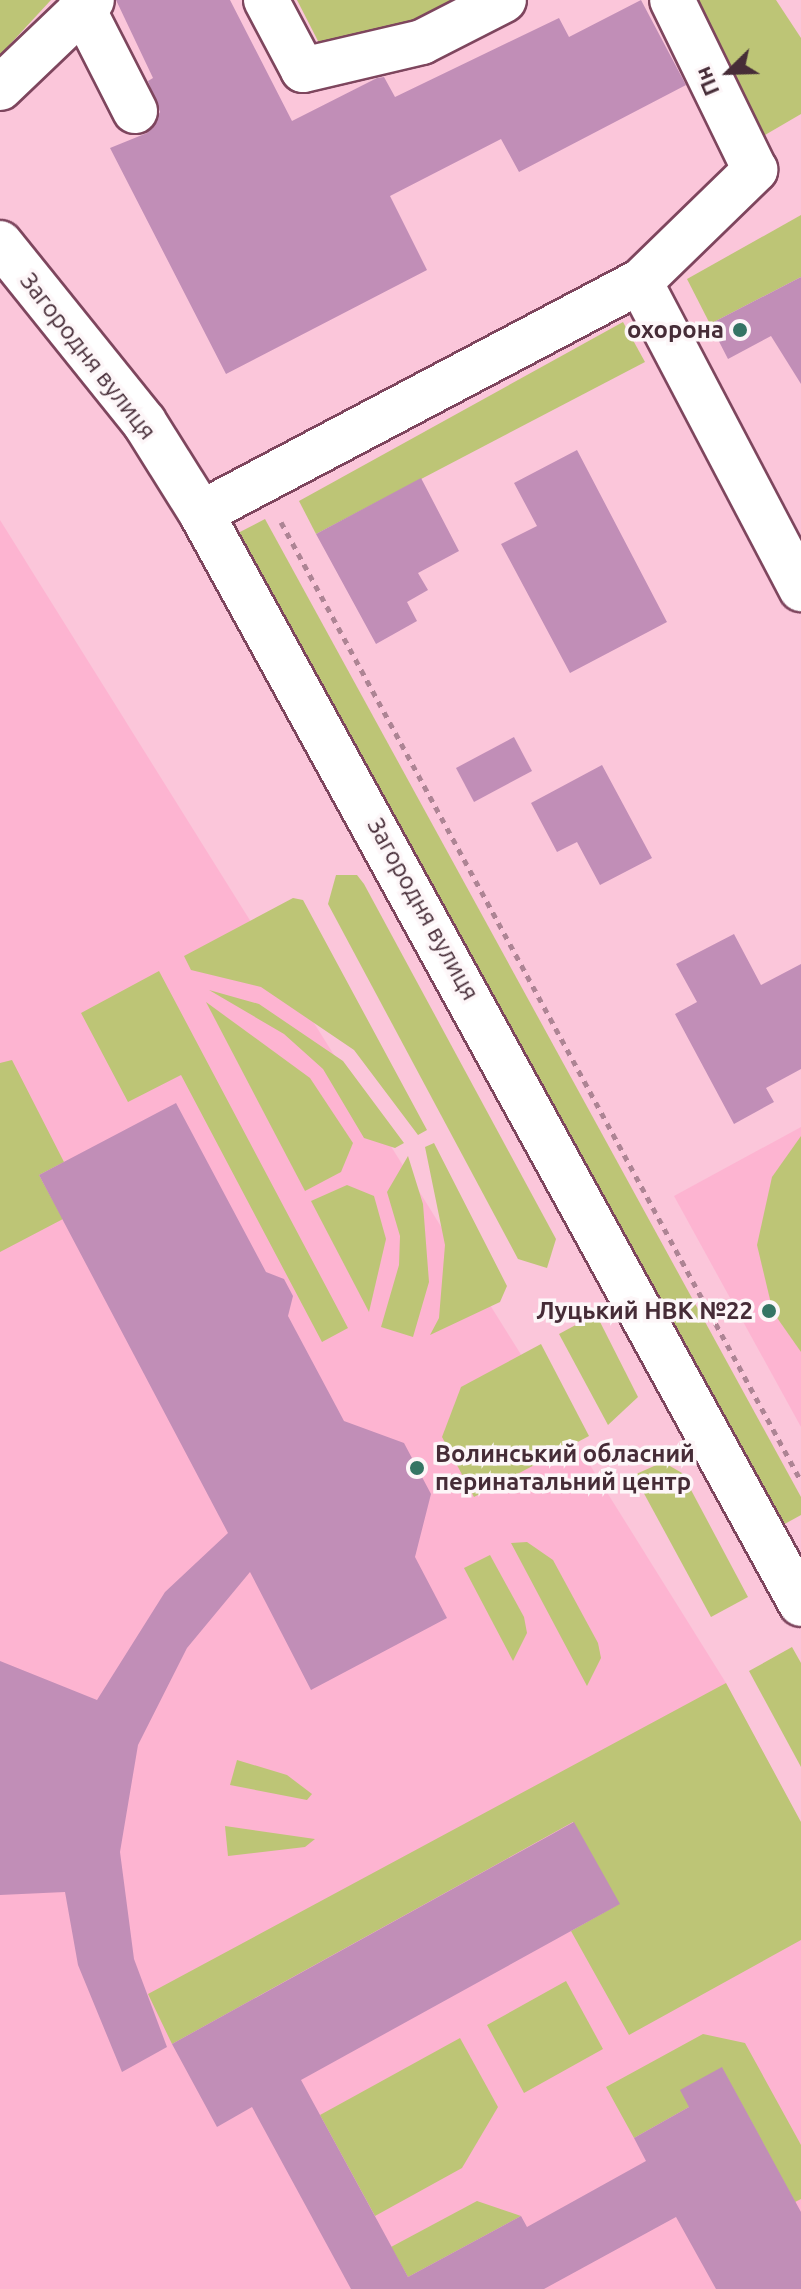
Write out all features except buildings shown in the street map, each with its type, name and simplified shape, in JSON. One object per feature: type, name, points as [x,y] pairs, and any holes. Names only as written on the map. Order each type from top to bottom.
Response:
[{"type":"street","points":[[266,0],[303,70],[422,42],[504,0]]},
{"type":"street","points":[[201,513],[640,282],[755,170],[672,0]]},
{"type":"street","points":[[0,88],[86,3],[135,111]]},
{"type":"street","name":"Загородня вулиця","points":[[0,243],[144,422],[201,513],[786,1542],[801,1604]]},
{"type":"street","points":[[640,282],[801,589]]},
{"type":"path","points":[[259,483],[801,1481]]},
{"type":"shaded area","points":[[0,520],[726,1683],[801,1823],[801,2289],[0,2289]]},
{"type":"shaded area","name":"Луцький НВК №22","points":[[801,1127],[801,1427],[674,1196]]},
{"type":"green space","points":[[0,0],[51,0],[0,55]]},
{"type":"green space","points":[[297,0],[455,0],[415,21],[319,43]]},
{"type":"green space","points":[[693,0],[776,0],[801,38],[801,114],[760,138]]},
{"type":"green space","points":[[801,215],[801,277],[710,324],[687,279]]},
{"type":"green space","points":[[623,322],[645,362],[316,534],[299,501]]},
{"type":"green space","points":[[265,519],[801,1497],[801,1515],[781,1526],[238,533]]},
{"type":"green space","points":[[336,875],[357,875],[364,884],[556,1239],[547,1268],[518,1259],[328,904]]},
{"type":"green space","points":[[293,898],[303,900],[427,1130],[418,1135],[354,1050],[261,987],[191,970],[184,956]]},
{"type":"green space","points":[[159,971],[348,1328],[322,1342],[181,1075],[128,1102],[81,1013]]},
{"type":"green space","points":[[209,990],[259,1004],[343,1061],[404,1143],[395,1148],[364,1138],[323,1069],[284,1034]]},
{"type":"green space","points":[[206,1002],[310,1078],[353,1143],[341,1172],[305,1191]]},
{"type":"green space","points":[[12,1060],[64,1162],[39,1175],[63,1219],[0,1252],[0,1063]]},
{"type":"green space","points":[[801,1136],[801,1352],[773,1312],[757,1245],[772,1177]]},
{"type":"green space","points":[[434,1143],[507,1286],[500,1302],[430,1335],[439,1318],[445,1245],[425,1147]]},
{"type":"green space","points":[[408,1156],[423,1204],[429,1282],[413,1337],[381,1327],[399,1265],[400,1236],[387,1192]]},
{"type":"green space","points":[[347,1185],[374,1196],[386,1239],[369,1312],[311,1201]]},
{"type":"green space","points":[[596,1314],[638,1397],[608,1425],[559,1334]]},
{"type":"green space","points":[[541,1344],[589,1436],[474,1497],[442,1437],[461,1387]]},
{"type":"green space","points":[[663,1462],[682,1473],[748,1597],[711,1617],[634,1475]]},
{"type":"green space","points":[[527,1542],[553,1560],[598,1643],[601,1658],[587,1686],[511,1543]]},
{"type":"green space","points":[[490,1555],[524,1617],[527,1633],[513,1661],[464,1568]]},
{"type":"green space","points":[[792,1647],[801,1663],[801,1767],[749,1671]]},
{"type":"green space","points":[[726,1683],[801,1822],[801,1940],[629,2035],[571,1931],[619,1904],[573,1822],[172,2044],[148,1994]]},
{"type":"green space","points":[[237,1760],[287,1775],[312,1794],[307,1800],[230,1785]]},
{"type":"green space","points":[[225,1826],[315,1839],[305,1847],[228,1856]]},
{"type":"green space","points":[[566,1981],[603,2049],[524,2093],[487,2025]]},
{"type":"green space","points":[[703,2034],[745,2043],[801,2145],[801,2199],[795,2202],[722,2068],[689,2107],[634,2138],[606,2087]]},
{"type":"green space","points":[[460,2038],[498,2107],[462,2168],[375,2216],[320,2115]]},
{"type":"green space","points":[[477,2201],[521,2216],[408,2277],[391,2247]]},
{"type":"place","name":"охорона","points":[[740,330]]},
{"type":"place","name":"Луцький НВК №22","points":[[769,1311]]},
{"type":"place","name":"Волинський обласний перинатальний центр","points":[[417,1468]]}]
